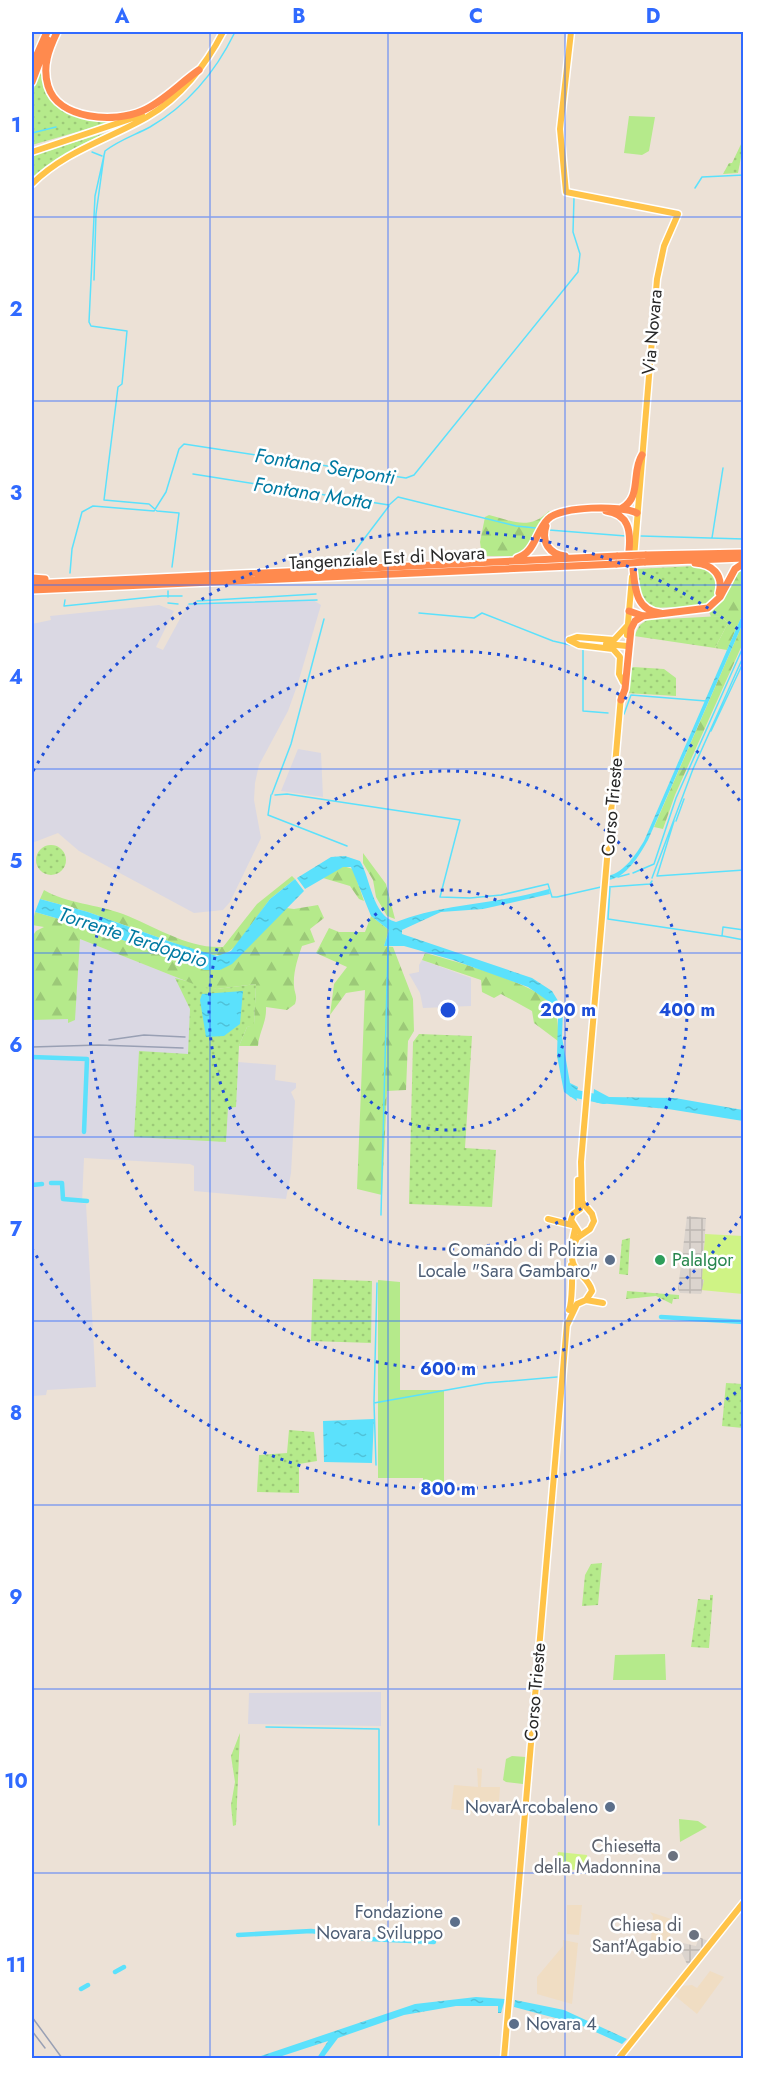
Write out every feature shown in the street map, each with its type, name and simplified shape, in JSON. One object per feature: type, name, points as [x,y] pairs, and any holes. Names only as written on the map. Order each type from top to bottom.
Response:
[{"type":"highway","points":[[32,66],[47,32]]},
{"type":"highway","points":[[55,32],[46,62],[48,88],[61,103],[82,114],[96,117],[124,116],[141,112],[199,70]]},
{"type":"highway","points":[[32,82],[55,32]]},
{"type":"highway","points":[[622,508],[633,498],[642,454]]},
{"type":"highway","points":[[487,562],[517,558],[526,554],[549,518],[561,512],[622,508],[637,513]]},
{"type":"highway","points":[[603,510],[623,518],[630,531],[629,551]]},
{"type":"highway","points":[[623,518],[637,513]]},
{"type":"highway","points":[[549,518],[544,538],[552,552],[565,556],[601,556]]},
{"type":"highway","name":"Tangenziale Est di Novara","points":[[32,584],[128,582],[744,553]]},
{"type":"highway","name":"Tangenziale Est di Novara","points":[[32,590],[128,582],[601,556],[617,560]]},
{"type":"highway","name":"Tangenziale Est di Novara","points":[[645,559],[678,562],[744,558]]},
{"type":"highway","points":[[678,562],[699,563],[713,569],[720,583],[716,602]]},
{"type":"highway","points":[[629,611],[643,616],[703,610],[716,602],[732,572],[744,563]]},
{"type":"highway","points":[[631,568],[631,589]]},
{"type":"highway","points":[[631,568],[635,593],[644,607]]},
{"type":"highway","points":[[32,578],[117,576],[128,582]]},
{"type":"highway","points":[[32,595],[118,588],[128,582]]},
{"type":"highway","points":[[629,611],[644,607],[666,613]]},
{"type":"highway","points":[[621,700],[625,689],[631,628],[643,616]]},
{"type":"main road","points":[[32,184],[65,157],[148,116],[180,92],[199,70],[223,32]]},
{"type":"main road","name":"Via Novara","points":[[571,32],[560,129],[566,192],[675,215],[663,246],[657,279],[642,454]]},
{"type":"main road","points":[[32,152],[118,125],[149,111],[170,98],[199,70]]},
{"type":"main road","points":[[631,568],[642,454]]},
{"type":"main road","name":"Corso Trieste","points":[[578,1210],[576,1197],[588,1086],[631,589]]},
{"type":"main road","points":[[569,640],[577,637],[614,640],[628,623]]},
{"type":"main road","points":[[569,640],[627,646]]},
{"type":"main road","points":[[569,640],[575,644],[613,649],[620,657],[619,674],[623,682]]},
{"type":"main road","name":"Corso Trieste","points":[[581,1162],[581,1199],[588,1210]]},
{"type":"main road","points":[[572,1215],[573,1227],[570,1254],[572,1284],[569,1289],[571,1297],[603,1303],[592,1291],[589,1283],[583,1280],[573,1263],[575,1242],[591,1228],[594,1221],[588,1210],[578,1210],[572,1215],[548,1220],[573,1227],[584,1232]]},
{"type":"main road","points":[[572,1284],[583,1280]]},
{"type":"main road","points":[[583,1301],[592,1291]]},
{"type":"main road","name":"Corso Trieste","points":[[504,2058],[571,1297]]},
{"type":"main road","name":"Corso Trieste","points":[[567,1325],[571,1313],[583,1301]]},
{"type":"main road","points":[[619,2058],[744,1902]]},
{"type":"shaded area","points":[[313,600],[321,605],[298,683],[288,711],[259,765],[255,783],[254,800],[261,838],[230,902],[223,910],[194,913],[79,851],[58,833],[32,843],[32,624],[51,620],[50,616],[159,605],[174,611],[156,647],[163,650],[188,604]]},
{"type":"shaded area","points":[[298,749],[321,753],[323,797],[281,791]]},
{"type":"shaded area","points":[[53,928],[201,987],[217,989],[262,983],[258,1046],[239,1046],[238,1062],[276,1065],[275,1080],[296,1083],[296,1088],[291,1092],[295,1101],[291,1173],[286,1199],[194,1191],[194,1166],[190,1164],[84,1158],[82,1203],[86,1204],[96,1387],[47,1390],[46,1395],[32,1396],[32,937]]},
{"type":"shaded area","points":[[422,960],[471,978],[471,1006],[423,1008],[420,993],[409,974],[419,972]]},
{"type":"shaded area","points":[[687,1216],[706,1218],[702,1279],[704,1280],[701,1294],[680,1293],[678,1289]]},
{"type":"shaded area","points":[[381,1692],[381,1726],[248,1724],[249,1693]]},
{"type":"shaded area","points":[[477,1768],[482,1769],[481,1787],[500,1787],[498,1815],[451,1809],[454,1785],[478,1787]]},
{"type":"shaded area","points":[[567,1905],[582,1905],[579,1935],[567,1934]]},
{"type":"shaded area","points":[[650,1912],[671,1919],[670,1941],[651,1940],[653,1916]]},
{"type":"shaded area","points":[[699,1937],[708,1941],[688,1966],[679,1948],[683,1943],[696,1946]]},
{"type":"shaded area","points":[[563,1940],[578,1943],[572,2004],[537,1994],[537,1977],[563,1946]]},
{"type":"shaded area","points":[[710,1971],[724,1977],[697,2014],[674,1995],[681,1986],[692,1985],[697,1988]]},
{"type":"green space","points":[[41,65],[50,95],[59,103],[81,113],[125,118],[32,145],[32,95]]},
{"type":"green space","points":[[629,116],[655,117],[649,151],[642,155],[624,153]]},
{"type":"green space","points":[[105,133],[73,149],[32,181],[32,155]]},
{"type":"green space","points":[[743,140],[743,158],[741,157],[738,173],[723,174],[729,163],[732,163]]},
{"type":"green space","points":[[549,511],[551,514],[531,546],[520,556],[482,556],[480,542],[485,517],[489,515],[513,522],[528,523]]},
{"type":"green space","points":[[696,566],[714,576],[716,582],[715,594],[706,606],[649,608],[638,594],[636,569]]},
{"type":"green space","points":[[743,566],[743,613],[727,650],[715,648],[728,623],[721,616],[711,617],[709,612],[720,601],[737,570]]},
{"type":"green space","points":[[721,616],[728,623],[715,648],[634,636],[640,625],[647,620]]},
{"type":"green space","points":[[743,623],[743,643],[675,795],[663,829],[654,827]]},
{"type":"green space","points":[[633,667],[664,669],[676,678],[676,696],[626,693],[629,670]]},
{"type":"green space","points":[[51,845],[62,849],[66,860],[62,871],[51,875],[40,871],[36,860],[40,849]]},
{"type":"green space","points":[[363,853],[386,884],[395,919],[387,916],[376,897],[373,880],[363,863]]},
{"type":"green space","points":[[343,866],[353,869],[364,901],[359,899],[350,886],[323,878]]},
{"type":"green space","points":[[292,876],[295,879],[270,899],[236,946],[224,955],[207,955],[88,912],[40,899],[44,890],[72,901],[123,914],[184,941],[210,947],[223,947],[257,904]]},
{"type":"green space","points":[[318,905],[324,918],[310,929],[315,942],[302,946],[300,950],[294,975],[295,1004],[287,1010],[266,1007],[258,1046],[239,1046],[247,1027],[254,1025],[256,984],[217,989],[201,987],[80,939],[75,1020],[68,1023],[68,1019],[32,1020],[32,937],[36,931],[44,927],[32,925],[35,912],[87,927],[205,970],[220,970],[286,908]]},
{"type":"green space","points":[[371,916],[389,930],[384,946],[393,947],[413,999],[414,1031],[408,1041],[406,1090],[387,1091],[382,1195],[357,1189],[365,990],[346,993],[330,1015],[334,984],[347,967],[316,953],[329,928],[339,932],[365,932]]},
{"type":"green space","points":[[425,953],[513,981],[544,997],[552,1005],[556,1014],[558,1041],[534,1023],[532,1011],[501,994],[494,998],[482,992],[481,980],[422,960]]},
{"type":"green space","points":[[175,978],[217,989],[256,984],[254,1026],[247,1027],[239,1046],[236,1107],[228,1108],[226,1142],[134,1137],[139,1051],[188,1054],[190,1009]]},
{"type":"green space","points":[[419,1034],[472,1036],[465,1148],[496,1150],[492,1207],[409,1204],[413,1042]]},
{"type":"green space","points":[[705,1234],[743,1236],[743,1294],[701,1290]]},
{"type":"green space","points":[[630,1238],[628,1275],[619,1274],[622,1240]]},
{"type":"green space","points":[[313,1279],[372,1281],[371,1343],[311,1341]]},
{"type":"green space","points":[[378,1280],[400,1282],[400,1390],[444,1390],[444,1487],[423,1487],[423,1478],[378,1478]]},
{"type":"green space","points":[[627,1291],[679,1295],[679,1299],[673,1299],[672,1304],[656,1296],[626,1299]]},
{"type":"green space","points":[[726,1383],[743,1384],[743,1428],[722,1426]]},
{"type":"green space","points":[[289,1430],[314,1432],[317,1461],[299,1464],[299,1493],[257,1492],[259,1455],[287,1453]]},
{"type":"green space","points":[[602,1563],[598,1605],[582,1606],[585,1575],[591,1564]]},
{"type":"green space","points":[[710,1595],[713,1595],[709,1648],[691,1647],[698,1599],[710,1600]]},
{"type":"green space","points":[[665,1654],[666,1680],[613,1680],[615,1655]]},
{"type":"green space","points":[[240,1733],[236,1825],[233,1826],[231,1805],[235,1782],[231,1756]]},
{"type":"green space","points":[[512,1756],[526,1757],[523,1784],[503,1780],[506,1759]]},
{"type":"green space","points":[[679,1819],[698,1821],[707,1827],[680,1842]]},
{"type":"green space","points":[[558,1852],[587,1855],[586,1871],[556,1868]]},
{"type":"water","points":[[743,613],[743,623],[648,840],[626,871],[608,880],[608,876],[620,871],[629,862],[644,841]]},
{"type":"water","points":[[345,856],[360,861],[377,905],[388,918],[396,922],[433,911],[549,889],[550,894],[483,909],[441,912],[402,930],[402,934],[532,978],[552,991],[563,1009],[562,1037],[570,1083],[578,1087],[577,1101],[564,1092],[557,1056],[558,1018],[551,1003],[528,987],[453,960],[404,946],[384,946],[389,930],[371,916],[351,867],[343,867],[305,889],[297,878],[331,857]]},
{"type":"water","points":[[295,879],[304,891],[232,964],[220,970],[205,970],[87,927],[35,912],[40,899],[88,912],[217,956],[231,951],[270,899]]},
{"type":"water","points":[[243,991],[240,1024],[224,1036],[206,1037],[200,1000],[202,994]]},
{"type":"water","points":[[594,1089],[609,1097],[675,1098],[743,1110],[743,1121],[668,1109],[598,1103],[593,1101]]},
{"type":"water","points":[[374,1419],[372,1463],[324,1462],[323,1421]]},
{"type":"water","points":[[476,1997],[505,1999],[501,2013],[498,2013],[498,2006],[456,2006],[404,2015],[338,2038],[323,2058],[317,2058],[328,2041],[276,2058],[255,2058],[415,2004]]},
{"type":"water","points":[[515,2000],[564,2010],[627,2039],[622,2044],[578,2024],[514,2007]]},
{"type":"waterway","points":[[172,567],[179,513],[157,511],[149,504],[104,500],[118,387],[122,384],[127,331],[91,326],[89,322],[95,196],[105,151],[150,127],[189,98],[210,73],[235,32]]},
{"type":"waterway","points":[[32,133],[56,127]]},
{"type":"waterway","points":[[92,152],[102,156]]},
{"type":"waterway","points":[[94,280],[96,214],[104,156]]},
{"type":"waterway","name":"Fontana Serponti","points":[[695,188],[702,177],[744,175]]},
{"type":"waterway","name":"Fontana Serponti","points":[[70,573],[72,549],[82,512],[93,506],[154,511],[166,492],[179,449],[184,444],[406,478],[414,475],[578,272],[580,254],[573,232],[574,198]]},
{"type":"waterway","points":[[712,538],[723,468]]},
{"type":"waterway","name":"Fontana Motta","points":[[193,474],[389,505],[398,497],[516,526],[536,528]]},
{"type":"waterway","name":"Fontana Serponti","points":[[348,560],[389,506]]},
{"type":"waterway","name":"Fontana Motta","points":[[549,530],[626,536]]},
{"type":"waterway","name":"Fontana Motta","points":[[641,536],[744,539]]},
{"type":"waterway","name":"Fontana Serponti","points":[[168,591],[168,597]]},
{"type":"waterway","name":"Fontana Serponti","points":[[197,601],[316,594]]},
{"type":"waterway","name":"Fontana Serponti","points":[[65,600],[64,606],[182,596]]},
{"type":"waterway","points":[[189,604],[317,600]]},
{"type":"waterway","points":[[168,603],[178,604]]},
{"type":"waterway","points":[[419,613],[474,618],[482,613],[553,641],[575,646]]},
{"type":"waterway","points":[[272,794],[291,744],[324,619]]},
{"type":"waterway","points":[[633,873],[654,864],[676,798],[744,645]]},
{"type":"waterway","points":[[583,648],[583,711],[608,713]]},
{"type":"waterway","points":[[652,878],[693,769],[744,655]]},
{"type":"waterway","points":[[711,731],[744,661]]},
{"type":"waterway","points":[[624,714],[631,695],[706,701]]},
{"type":"waterway","points":[[275,795],[287,794],[460,820],[440,897],[470,898],[501,895],[548,884],[552,897],[557,897],[601,887]]},
{"type":"waterway","points":[[271,795],[268,815],[347,846]]},
{"type":"waterway","points":[[676,821],[684,799]]},
{"type":"waterway","points":[[674,821],[657,876],[744,870]]},
{"type":"waterway","points":[[618,877],[629,874]]},
{"type":"waterway","points":[[608,887],[650,884],[652,881]]},
{"type":"waterway","points":[[610,887],[608,919],[722,936],[723,927],[744,930]]},
{"type":"waterway","points":[[723,936],[744,940]]},
{"type":"waterway","points":[[381,1215],[388,946]]},
{"type":"waterway","points":[[32,1057],[87,1059],[84,1132]]},
{"type":"waterway","name":"Torrente Terdoppio","points":[[568,1088],[572,1093],[604,1100]]},
{"type":"waterway","points":[[51,1183],[62,1183],[63,1199],[87,1201]]},
{"type":"waterway","points":[[32,1185],[42,1184]]},
{"type":"waterway","points":[[374,1402],[377,1283]]},
{"type":"waterway","points":[[661,1317],[744,1322]]},
{"type":"waterway","points":[[376,1465],[374,1403],[486,1383],[557,1377]]},
{"type":"waterway","points":[[266,1727],[379,1729],[379,1825]]},
{"type":"waterway","points":[[238,1935],[311,1931],[368,1939],[434,1942]]},
{"type":"waterway","points":[[115,1972],[124,1967]]},
{"type":"waterway","points":[[81,1989],[88,1985]]},
{"type":"railway","points":[[109,1040],[144,1035],[185,1037]]},
{"type":"railway","points":[[32,1047],[99,1045],[183,1048]]},
{"type":"railway","points":[[32,2017],[62,2058]]},
{"type":"railway","points":[[32,2031],[45,2048]]},
{"type":"place","name":"Comando di Polizia Locale \"Sara Gambaro\"","points":[[610,1260]]},
{"type":"place","name":"PalaIgor","points":[[660,1260]]},
{"type":"place","name":"NovarArcobaleno","points":[[610,1807]]},
{"type":"place","name":"Chiesetta della Madonnina","points":[[673,1856]]},
{"type":"place","name":"Fondazione Novara Sviluppo","points":[[455,1922]]},
{"type":"place","name":"Chiesa di Sant'Agabio","points":[[694,1935]]},
{"type":"place","name":"Novara 4","points":[[514,2024]]}]
